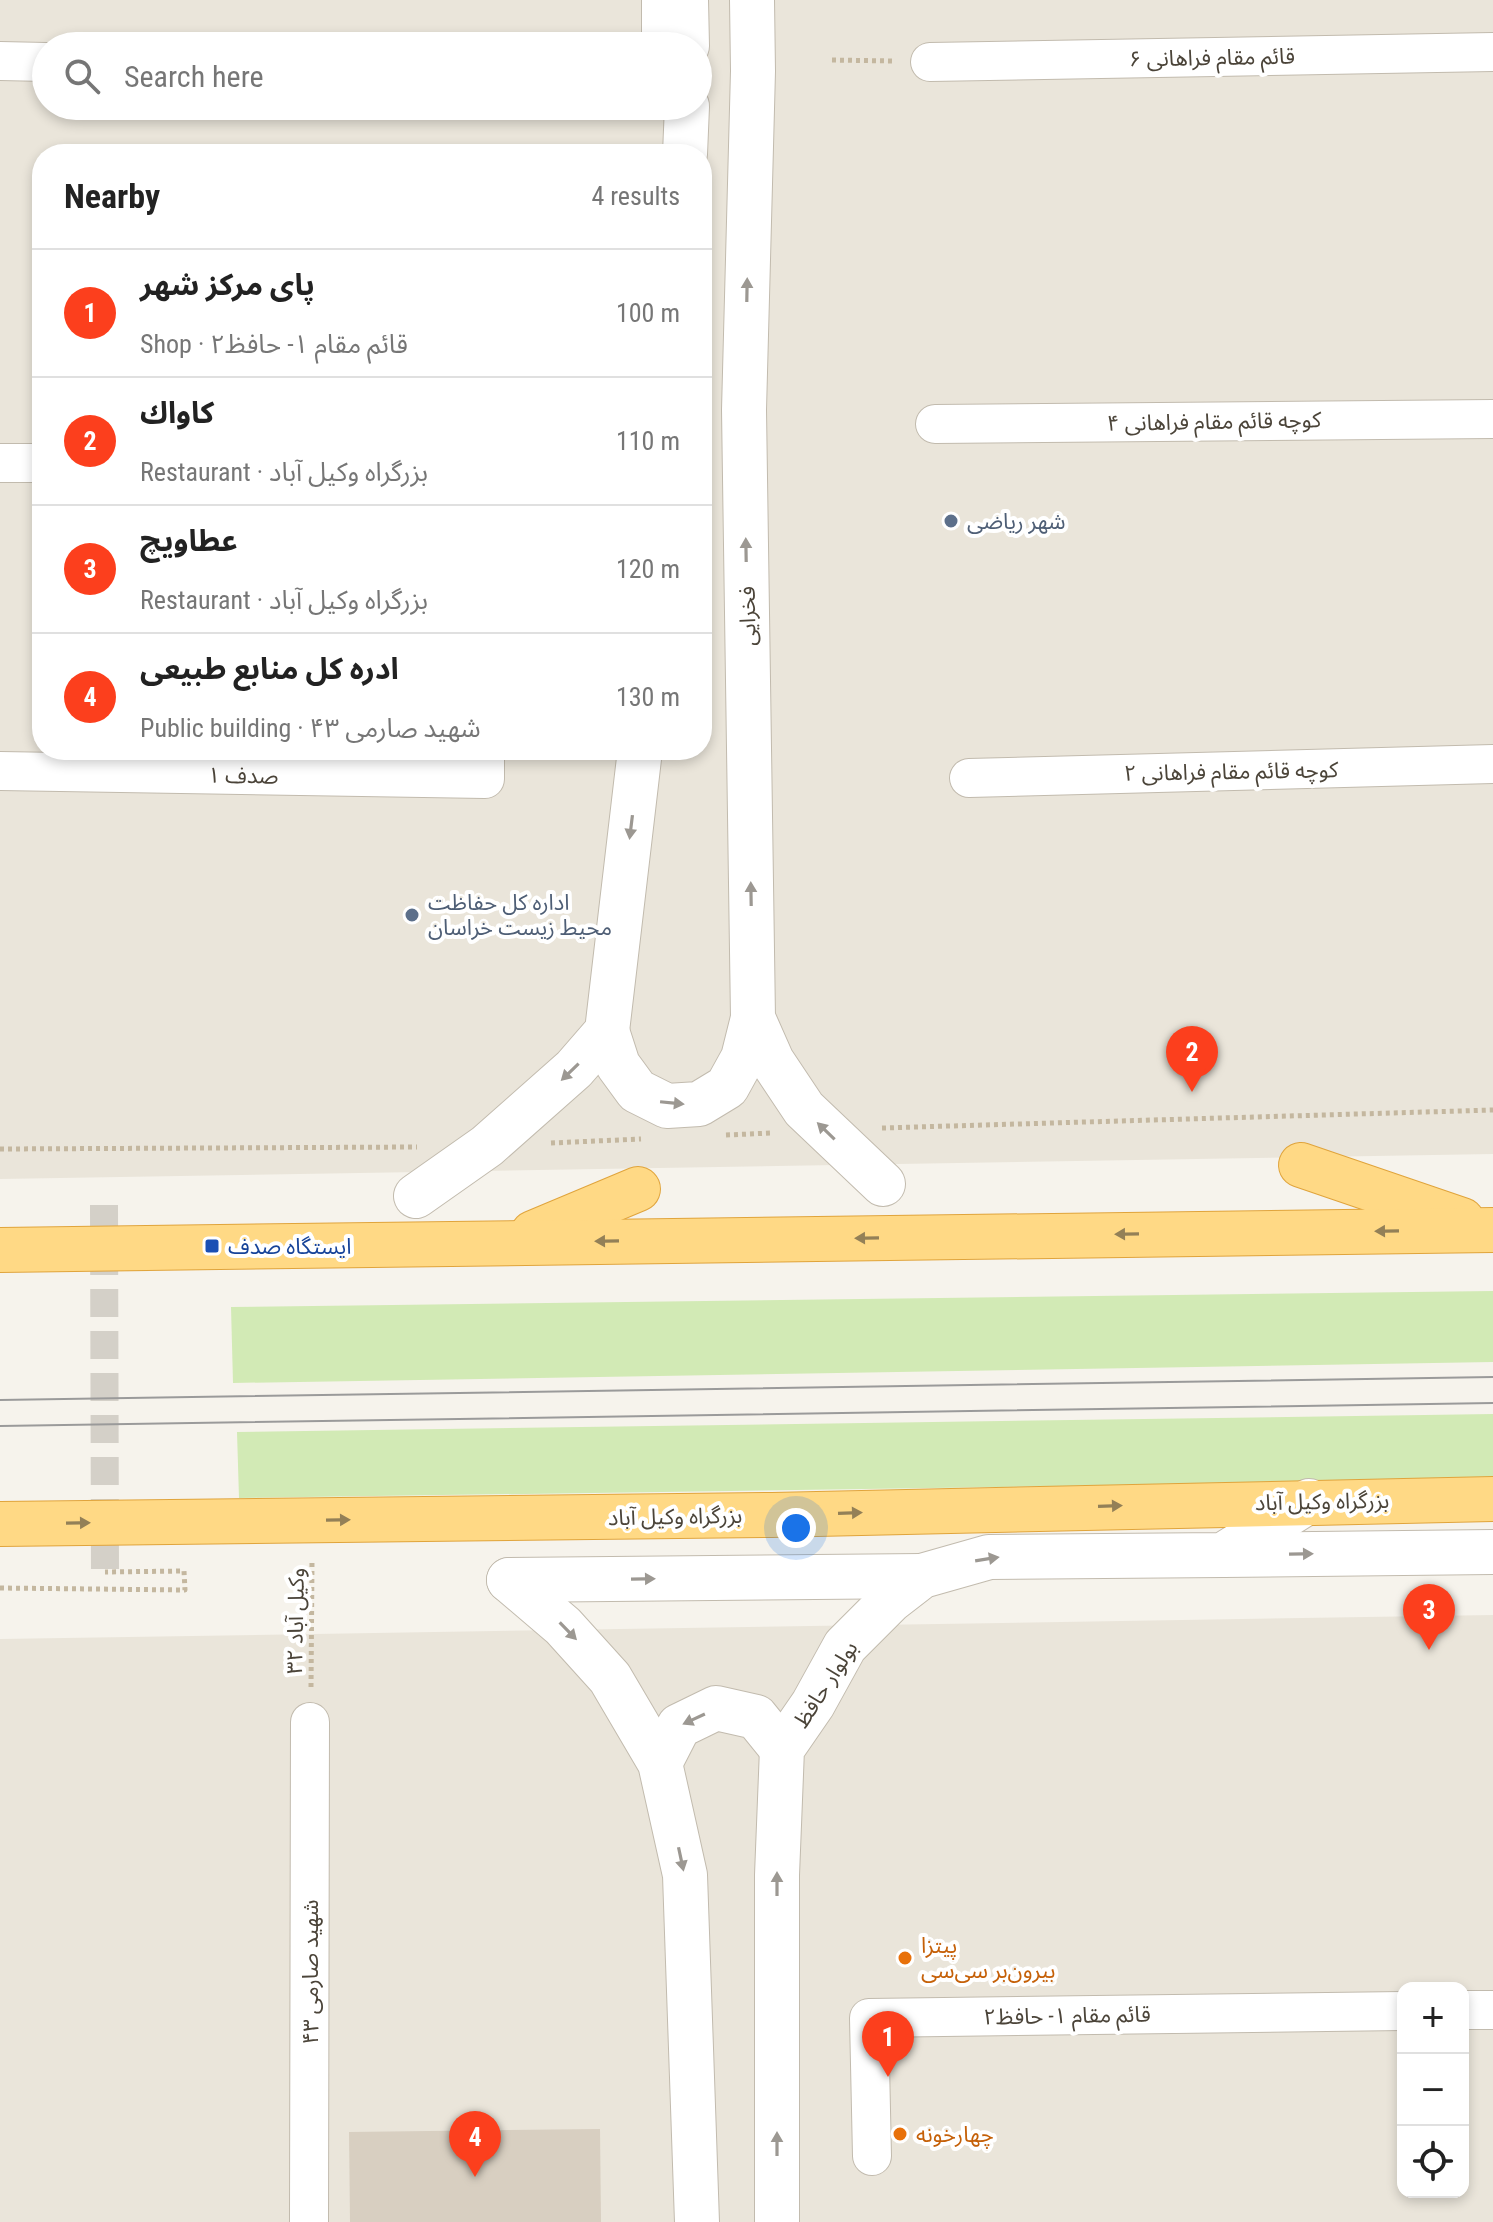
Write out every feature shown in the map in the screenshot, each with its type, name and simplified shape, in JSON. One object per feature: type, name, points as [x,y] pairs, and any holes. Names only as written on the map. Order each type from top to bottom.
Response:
[{"type":"highway","points":[[1301,1165],[1492,1230]]},
{"type":"highway","points":[[513,1242],[638,1189]]},
{"type":"highway","points":[[0,1250],[1492,1230]]},
{"type":"highway","name":"بزرگراه وکیل آباد","points":[[5,1526],[772,1515],[1493,1499]]},
{"type":"street","points":[[661,0],[661,32]]},
{"type":"street","points":[[686,0],[687,32]]},
{"type":"street","name":"فخرایی","points":[[752,0],[744,410],[753,1018],[780,1073],[804,1109],[883,1184]]},
{"type":"street","name":"قائم مقام فراهانی ۶","points":[[930,62],[1493,52]]},
{"type":"street","points":[[0,61],[32,62]]},
{"type":"street","points":[[685,144],[686,120]]},
{"type":"street","name":"کوچه قائم مقام فراهانی ۴","points":[[935,424],[1493,419]]},
{"type":"street","points":[[0,463],[32,463]]},
{"type":"street","points":[[639,760],[607,1031],[618,1065],[637,1091],[667,1106],[699,1104],[727,1087],[743,1058],[753,1018]]},
{"type":"street","name":"صدف ۱","points":[[0,771],[485,764]]},
{"type":"street","name":"کوچه قائم مقام فراهانی ۲","points":[[969,778],[1493,764]]},
{"type":"street","points":[[416,1196],[487,1146],[574,1069],[607,1031]]},
{"type":"street","points":[[1223,1555],[1309,1501]]},
{"type":"street","name":"بولوار حافظ","points":[[777,2222],[777,1875],[782,1749],[813,1704],[845,1646],[891,1600],[922,1576],[989,1557],[1493,1552]]},
{"type":"street","points":[[697,2222],[685,1875],[660,1763],[610,1678],[563,1626],[509,1580],[922,1576]]},
{"type":"street","points":[[660,1763],[679,1726],[716,1708],[756,1717],[782,1749]]},
{"type":"street","name":"شهید صارمی ۴۳","points":[[309,2222],[310,1722]]},
{"type":"street","points":[[1469,2010],[1493,2010]]},
{"type":"street","name":"قائم مقام ۱- حافظ۲","points":[[872,2156],[869,2018],[1397,2011]]},
{"type":"path","points":[[832,60],[930,62]]},
{"type":"path","points":[[717,1135],[1493,1110]]},
{"type":"path","points":[[549,1143],[656,1138]]},
{"type":"path","points":[[0,1149],[424,1147]]},
{"type":"path","name":"وکیل آباد ۳۲","points":[[310,1722],[313,1520]]},
{"type":"path","points":[[0,1588],[185,1590],[184,1571],[105,1572]]},
{"type":"shaded area","points":[[0,0],[1493,0],[1493,1154],[0,1179]]},
{"type":"shaded area","points":[[1493,1615],[1493,2222],[0,2222],[0,1639]]},
{"type":"green space","points":[[1493,1291],[1493,1362],[233,1383],[231,1307]]},
{"type":"green space","points":[[1493,1414],[1493,1480],[239,1498],[237,1432]]},
{"type":"building","points":[[600,2129],[601,2222],[350,2222],[349,2132]]},
{"type":"tunnel","points":[[104,1205],[105,1572]]},
{"type":"tram line","points":[[0,1400],[1493,1377]]},
{"type":"tram line","points":[[0,1426],[1493,1403]]},
{"type":"place","name":"شهر ریاضی","points":[[951,521]]},
{"type":"place","name":"اداره کل حفاظت محیط زیست خراسان","points":[[412,915]]},
{"type":"place","name":"كاواك","points":[[1192,1092]]},
{"type":"place","name":"ایستگاه صدف","points":[[212,1246]]},
{"type":"place","name":"عطاویچ","points":[[1429,1650]]},
{"type":"place","name":"پیتزا بیرون‌بر سی‌سی","points":[[905,1958]]},
{"type":"place","name":"پای مرکز شهر","points":[[888,2077]]},
{"type":"place","name":"چهارخونه","points":[[900,2134]]},
{"type":"place","name":"ادره کل منابع طبیعی","points":[[475,2177]]}]
